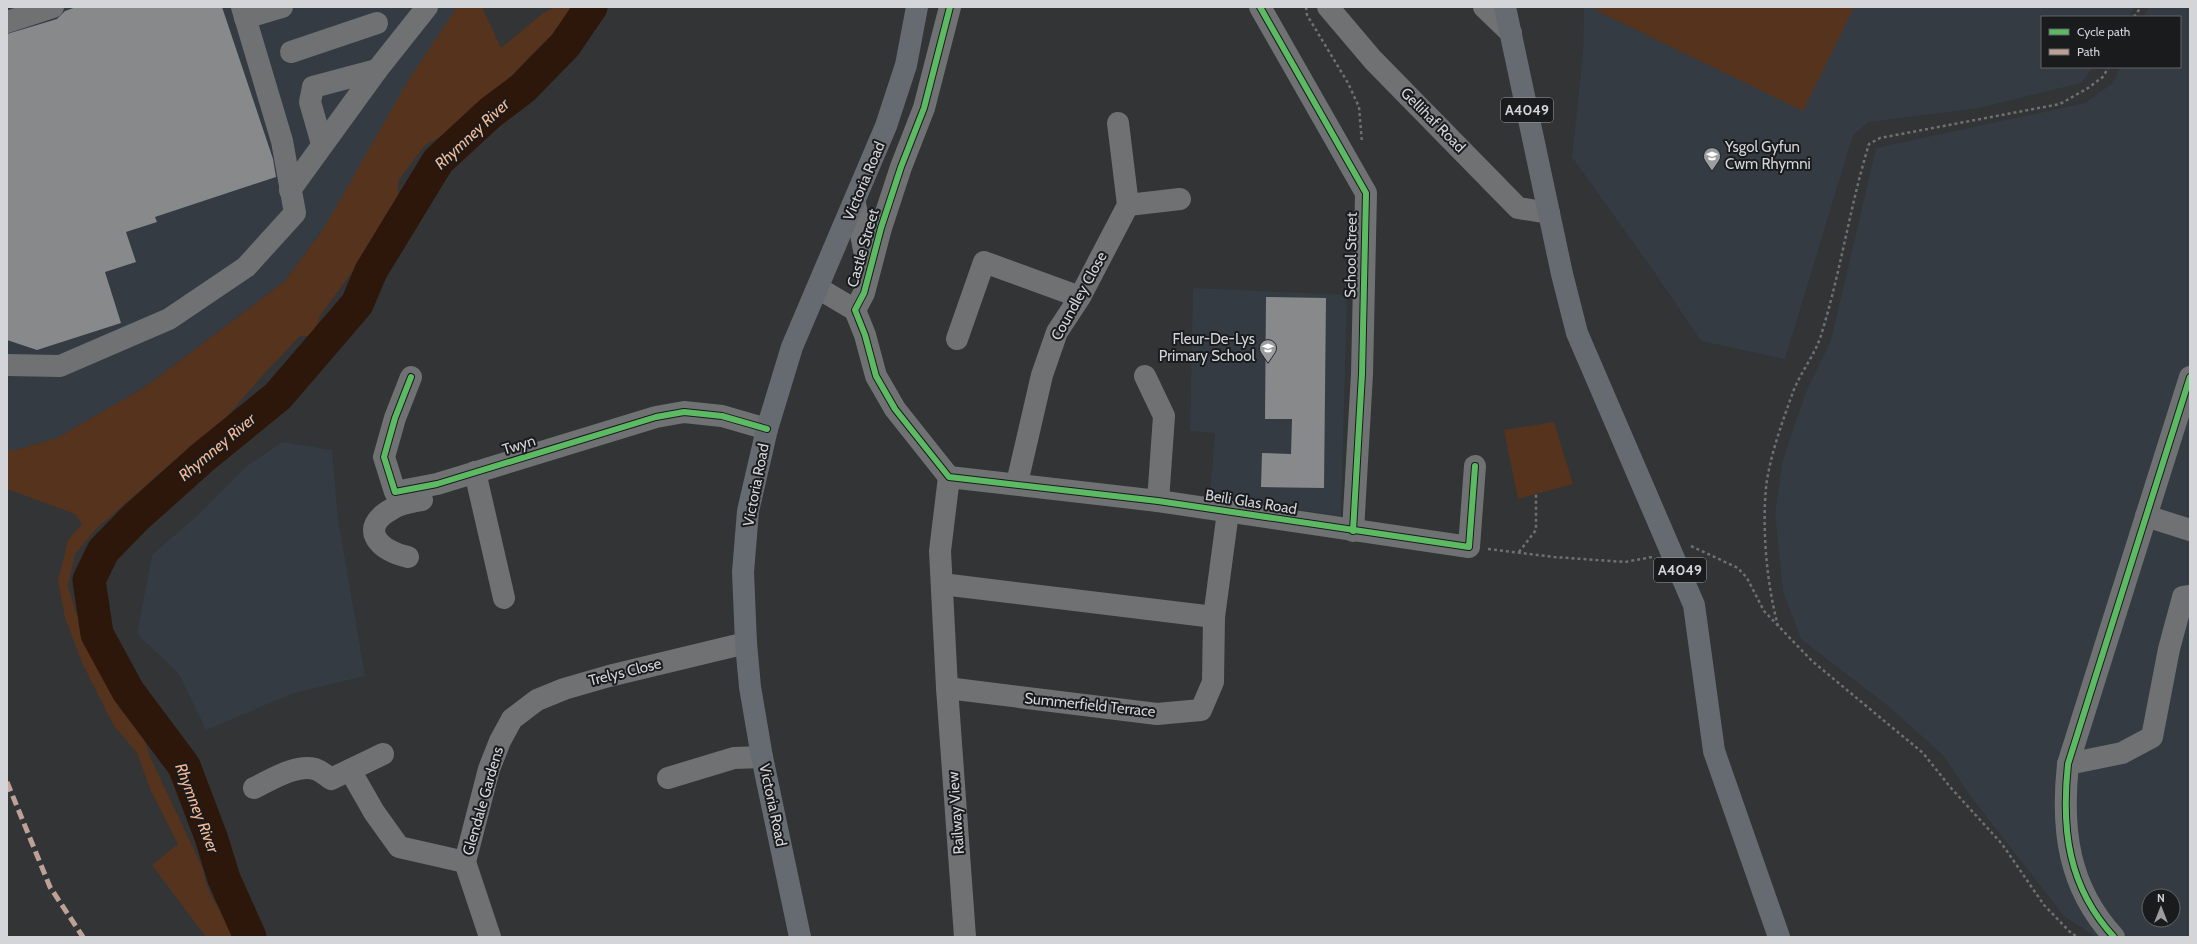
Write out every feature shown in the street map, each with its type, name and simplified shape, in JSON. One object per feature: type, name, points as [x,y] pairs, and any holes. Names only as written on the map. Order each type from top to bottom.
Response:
[{"type":"main road","name":"Victoria Road","points":[[800,937],[762,757],[750,687],[746,643],[743,572],[748,511],[767,429],[792,347],[886,126],[906,65],[917,7]]},
{"type":"main road","name":"A4049","points":[[1505,7],[1549,213],[1577,333],[1694,605],[1714,752],[1779,937]]},
{"type":"street","points":[[7,22],[53,7]]},
{"type":"street","points":[[7,365],[60,366],[169,318],[246,267],[295,213],[282,141],[244,13],[282,7]]},
{"type":"street","points":[[290,190],[377,70],[427,7]]},
{"type":"street","name":"Castle Street","points":[[949,477],[895,409],[876,376],[865,335],[856,310],[864,293],[901,168],[924,108],[950,7]]},
{"type":"street","name":"School Street","points":[[1260,7],[1366,192],[1362,374],[1353,531]]},
{"type":"street","name":"Gellihaf Road","points":[[1328,7],[1374,60],[1518,208],[1549,213]]},
{"type":"street","points":[[1484,7],[1510,33]]},
{"type":"street","points":[[291,52],[377,24]]},
{"type":"street","points":[[322,144],[310,102],[313,87],[377,70]]},
{"type":"street","points":[[1118,123],[1128,205],[1180,199]]},
{"type":"street","points":[[854,204],[869,275]]},
{"type":"street","name":"Coundley Close","points":[[1017,483],[1042,375],[1057,332],[1080,297],[1128,205]]},
{"type":"street","points":[[957,339],[984,262],[1080,297]]},
{"type":"street","points":[[818,288],[856,310]]},
{"type":"street","points":[[1145,376],[1164,416],[1158,501]]},
{"type":"street","name":"Twyn","points":[[411,377],[395,418],[384,457],[395,492],[437,484],[656,417],[684,412],[722,416],[767,429]]},
{"type":"street","points":[[2114,937],[2088,903],[2074,869],[2066,831],[2064,802],[2068,764],[2190,377]]},
{"type":"street","points":[[1469,547],[1475,466]]},
{"type":"street","points":[[408,557],[393,554],[380,545],[374,529],[376,523],[392,508],[403,504],[459,492],[471,485],[476,472]]},
{"type":"street","points":[[476,472],[504,598]]},
{"type":"street","name":"Beili Glas Road","points":[[949,477],[1017,483],[1158,501],[1469,547]]},
{"type":"street","name":"Railway View","points":[[949,477],[940,551],[947,688],[965,937]]},
{"type":"street","name":"Summerfield Terrace","points":[[947,688],[1157,714],[1201,710],[1214,682],[1214,617],[1228,512]]},
{"type":"street","points":[[2146,516],[2190,530]]},
{"type":"street","points":[[942,584],[1214,617]]},
{"type":"street","points":[[2068,764],[2122,753],[2152,737],[2169,649],[2183,597],[2190,596]]},
{"type":"street","name":"Trelys Close","points":[[512,719],[537,700],[564,689],[609,676],[746,643]]},
{"type":"street","name":"Glendale Gardens","points":[[490,937],[465,862],[489,769],[500,741],[512,719]]},
{"type":"street","points":[[254,788],[283,774],[306,768],[317,769],[340,775],[382,754]]},
{"type":"street","points":[[668,778],[734,758],[762,757]]},
{"type":"street","name":"Glendale Gardens","points":[[340,775],[374,812],[399,847],[465,862]]},
{"type":"path","points":[[1306,7],[1307,15],[1348,83],[1359,107],[1362,146]]},
{"type":"path","points":[[2135,16],[2141,7]]},
{"type":"path","points":[[1778,626],[1772,603],[1766,555],[1766,488],[1774,452],[1794,391],[1820,341],[1836,285],[1869,144],[1880,138],[2060,104],[2088,88],[2104,76],[2108,68]]},
{"type":"path","points":[[1519,553],[1536,530],[1536,494]]},
{"type":"path","points":[[1688,545],[1738,568],[1747,578],[1764,611],[1812,661],[1923,753],[1950,788],[2002,844],[2044,905],[2071,933],[2078,937]]},
{"type":"path","points":[[1469,547],[1625,562],[1655,556]]},
{"type":"shaded area","points":[[7,7],[457,7],[324,228],[285,281],[145,387],[57,438],[16,450],[7,450]]},
{"type":"shaded area","points":[[457,7],[482,7],[501,48],[542,14],[555,7],[571,7],[551,36],[529,57],[501,89],[470,109],[446,134],[425,145],[398,181],[398,202],[355,268],[320,316],[313,336],[300,336],[263,375],[215,430],[201,437],[96,529],[75,554],[68,586],[76,613],[119,708],[142,734],[151,759],[203,869],[208,888],[216,905],[239,937],[206,937],[152,865],[178,844],[151,791],[137,753],[114,726],[83,665],[65,618],[58,581],[68,540],[82,524],[75,514],[7,489],[7,450],[16,450],[57,438],[145,387],[285,281],[324,228],[409,79]]},
{"type":"shaded area","name":"Ysgol Gyfun Cwm Rhymni","points":[[1584,7],[2135,7],[2129,16],[2041,16],[2041,68],[2092,68],[2081,83],[1979,108],[1869,122],[1853,135],[1785,359],[1701,341],[1657,276],[1572,157],[1583,53]]},
{"type":"shaded area","points":[[1597,7],[1854,7],[1803,111],[1595,10]]},
{"type":"shaded area","points":[[2149,7],[2190,7],[2190,937],[2096,937],[2064,916],[1968,793],[1943,755],[1888,706],[1801,639],[1783,592],[1775,513],[1783,459],[1806,392],[1831,340],[1876,148],[2085,103],[2113,83],[2120,68],[2181,68],[2181,16],[2144,16]]},
{"type":"shaded area","name":"Fleur-De-Lys Primary School","points":[[1193,288],[1347,295],[1341,517],[1210,494],[1215,433],[1190,431]]},
{"type":"shaded area","points":[[1554,422],[1573,484],[1518,499],[1504,430]]},
{"type":"shaded area","points":[[282,442],[332,450],[338,518],[365,676],[294,693],[206,730],[179,674],[137,634],[152,555],[200,513],[247,466]]},
{"type":"building","points":[[76,7],[222,7],[273,159],[276,177],[155,217],[157,222],[126,232],[136,262],[105,272],[121,323],[37,350],[7,340],[7,34],[57,19],[65,11]]},
{"type":"building","points":[[1266,297],[1326,298],[1324,488],[1261,487],[1262,453],[1291,454],[1292,419],[1265,419]]},
{"type":"waterway","name":"Rhymney River","points":[[250,937],[224,879],[211,837],[184,766],[128,691],[97,634],[89,580],[103,551],[135,518],[202,458],[278,396],[357,304],[371,271],[438,161],[490,113],[523,88],[565,45],[591,7]]},
{"type":"marked path","points":[[7,782],[50,887],[83,937]]},
{"type":"cycle path","points":[[950,7],[924,108],[901,167],[881,228],[864,293],[855,310],[865,335],[876,376],[895,409],[949,477],[1158,501],[1469,547],[1475,466]]},
{"type":"cycle path","points":[[1260,7],[1366,193],[1362,374],[1353,531]]},
{"type":"cycle path","points":[[411,377],[395,418],[384,457],[395,492],[437,484],[656,417],[684,412],[722,416],[767,429]]},
{"type":"cycle path","points":[[2114,937],[2086,898],[2077,877],[2071,856],[2067,834],[2066,811],[2068,764],[2190,377]]},
{"type":"place","name":"Ysgol Gyfun Cwm Rhymni","points":[[1712,171]]},
{"type":"place","name":"Fleur-De-Lys Primary School","points":[[1268,363]]}]
